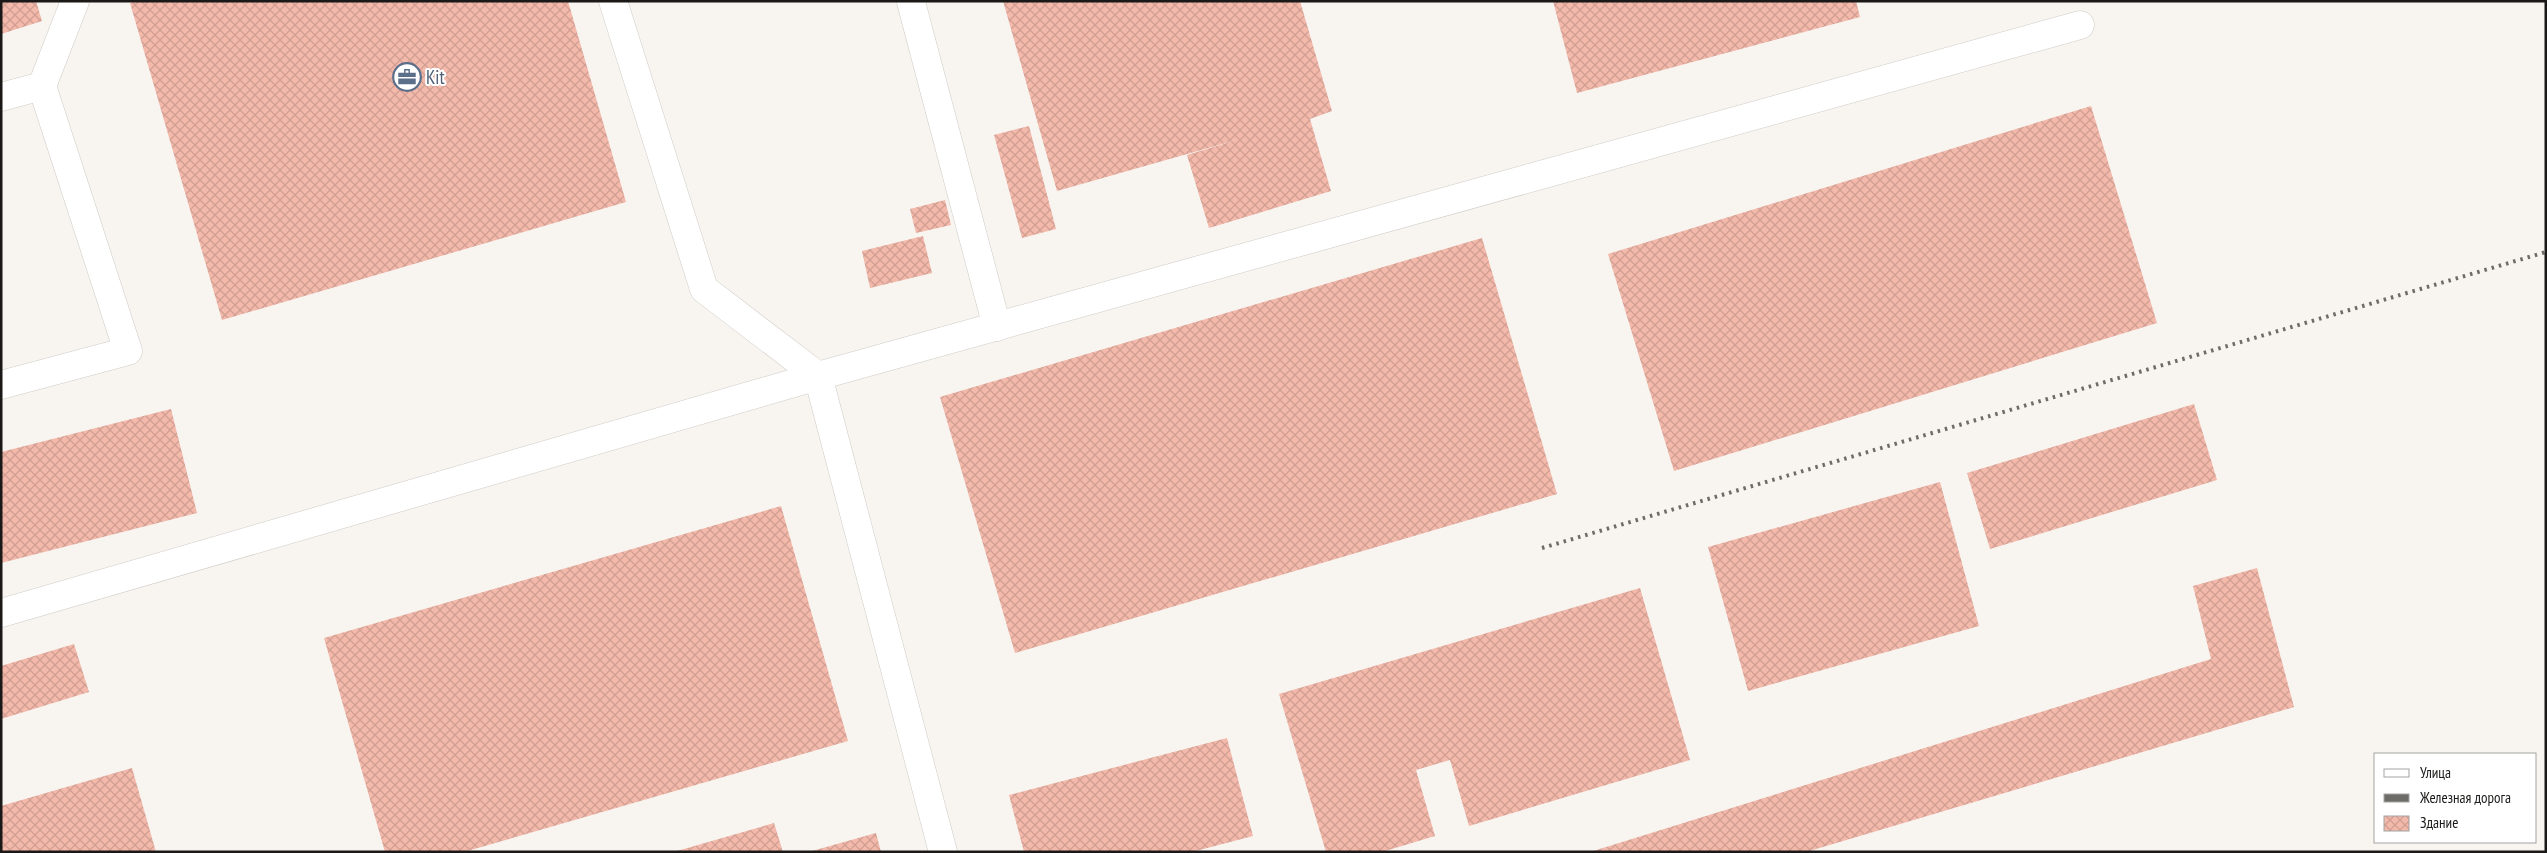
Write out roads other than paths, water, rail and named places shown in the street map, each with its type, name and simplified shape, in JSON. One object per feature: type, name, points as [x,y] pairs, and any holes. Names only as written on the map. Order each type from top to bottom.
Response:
[{"type":"lane","points":[[1,385],[128,351],[42,86],[75,1]]},
{"type":"lane","points":[[613,1],[704,289],[818,376],[943,852]]},
{"type":"lane","points":[[911,2],[997,327]]},
{"type":"lane","points":[[1,613],[818,376],[2080,25]]},
{"type":"lane","points":[[1,97],[42,86]]},
{"type":"railway","points":[[1542,548],[2546,252]]},
{"type":"place","name":"Kit","points":[[407,77]]}]
